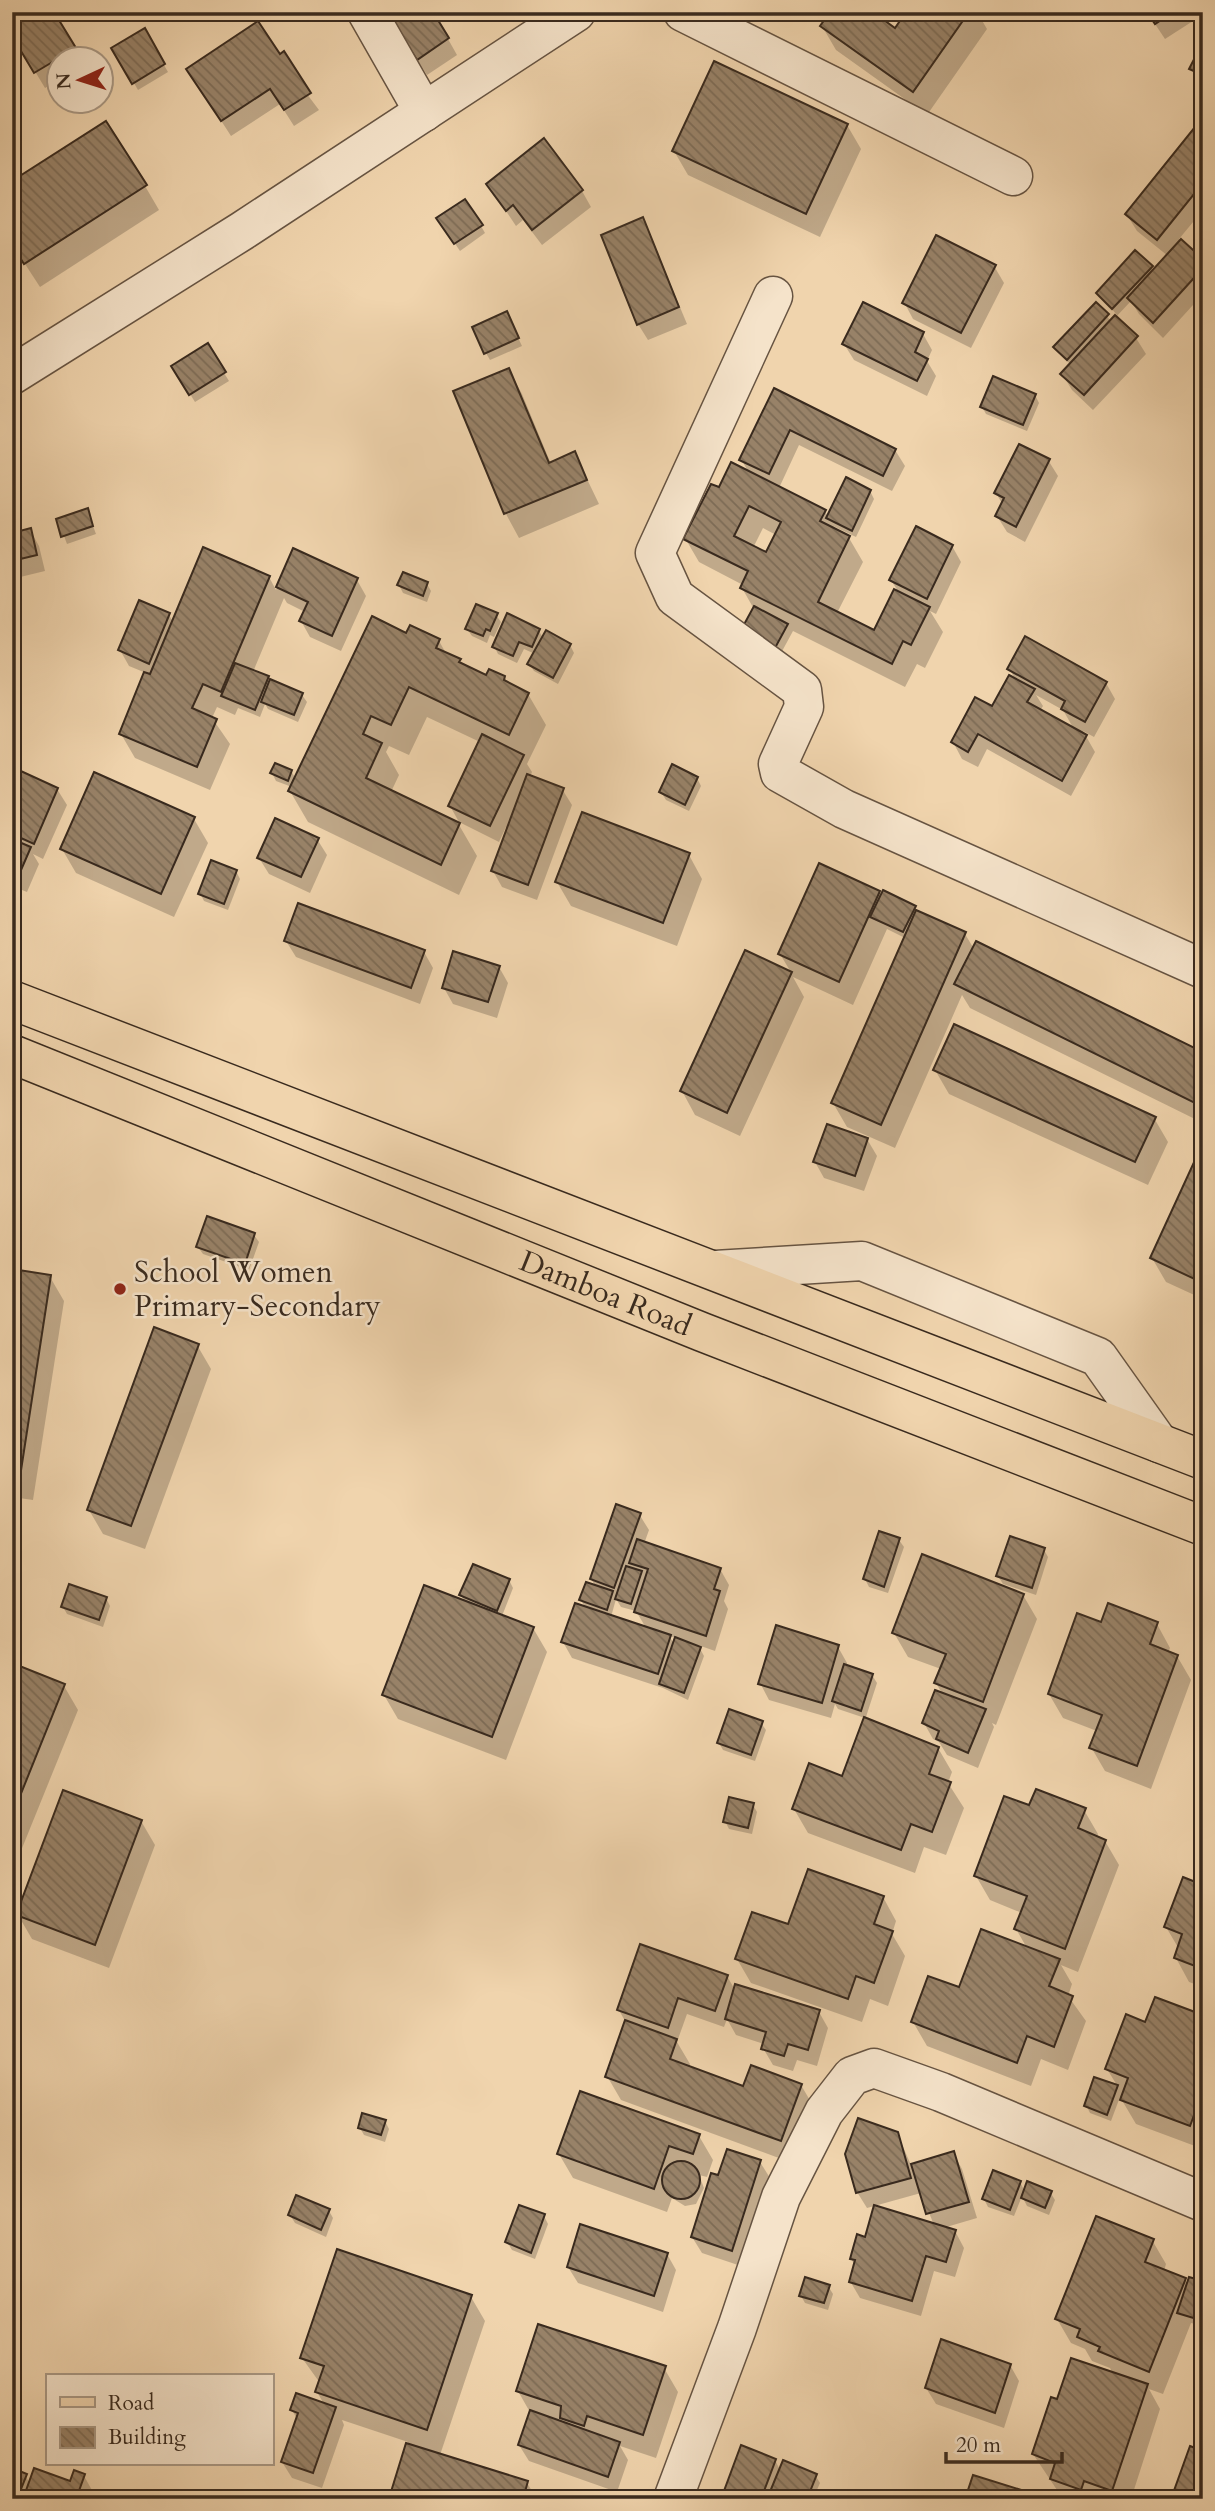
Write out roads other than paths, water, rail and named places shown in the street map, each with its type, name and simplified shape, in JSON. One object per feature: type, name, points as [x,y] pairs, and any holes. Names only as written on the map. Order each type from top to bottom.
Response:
[{"type":"main road","name":"Damboa Road","points":[[12,1000],[1203,1460]]},
{"type":"main road","name":"Damboa Road","points":[[12,1054],[702,1332],[1203,1526]]},
{"type":"street","points":[[367,12],[424,112]]},
{"type":"street","points":[[12,374],[576,12]]},
{"type":"street","points":[[683,12],[1013,176]]},
{"type":"street","points":[[773,296],[655,553],[675,597],[802,690],[804,707],[778,764],[780,773],[844,808],[1203,969]]},
{"type":"street","points":[[715,1270],[862,1261],[1098,1357],[1159,1443]]},
{"type":"street","points":[[673,2499],[737,2329],[780,2197],[824,2112],[852,2076],[874,2068],[941,2092],[1203,2202]]},
{"type":"place","name":"School Women Primary-Secondary","points":[[120,1289]]}]
